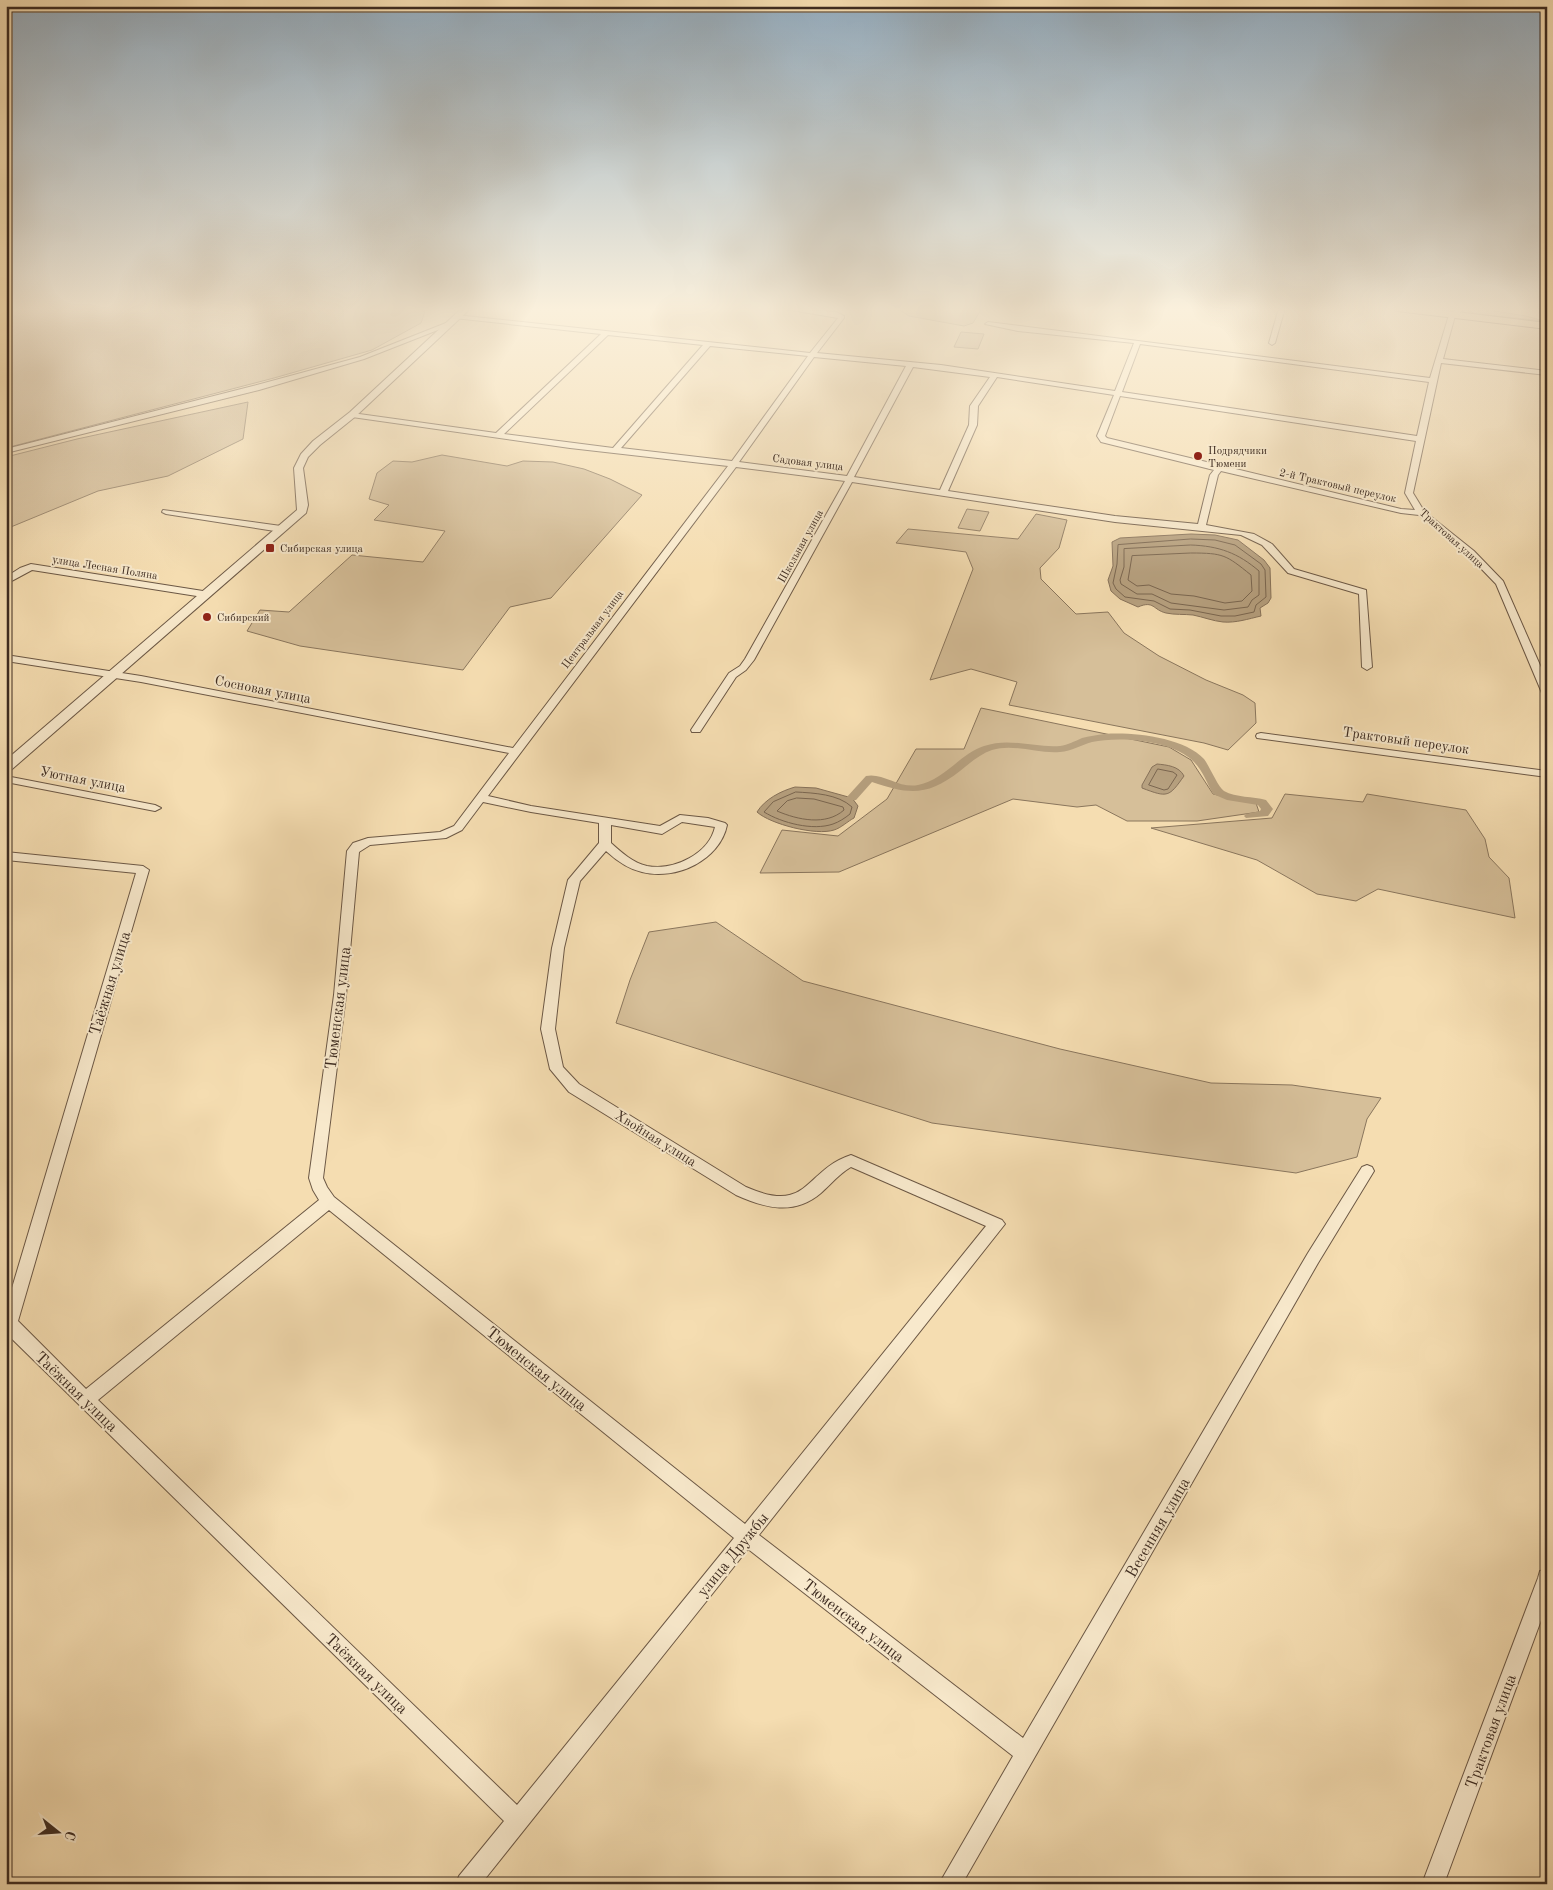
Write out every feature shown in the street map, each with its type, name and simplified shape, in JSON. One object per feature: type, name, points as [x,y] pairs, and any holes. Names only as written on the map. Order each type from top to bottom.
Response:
[{"type":"street","points":[[6,451],[218,396]]},
{"type":"street","points":[[6,767],[203,594],[302,511],[304,503],[299,465],[305,455],[372,396]]},
{"type":"street","points":[[498,435],[539,396]]},
{"type":"street","points":[[615,450],[662,396]]},
{"type":"street","name":"Центральная улица","points":[[352,851],[357,846],[368,842],[442,835],[458,828],[782,396]]},
{"type":"street","name":"Школьная улица","points":[[696,730],[732,675],[743,668],[750,660],[850,479],[893,396]]},
{"type":"street","points":[[943,492],[973,425],[974,406],[981,396]]},
{"type":"street","name":"2-й Трактовый переулок","points":[[1116,396],[1102,436],[1104,440],[1401,511],[1421,513]]},
{"type":"street","points":[[1132,396],[1420,439]]},
{"type":"street","name":"Трактовая улица","points":[[1429,396],[1409,493],[1421,513],[1471,553],[1500,583],[1547,693]]},
{"type":"street","name":"Садовая улица","points":[[352,415],[570,446],[850,479],[1115,519],[1201,527],[1253,537],[1265,543],[1280,558],[1284,568],[1364,592],[1367,667]]},
{"type":"street","points":[[1201,527],[1214,475],[1219,469]]},
{"type":"street","points":[[166,512],[281,528]]},
{"type":"street","name":"улица Лесная Поляна","points":[[6,581],[31,567],[203,594]]},
{"type":"street","name":"Сосновая улица","points":[[6,658],[87,672],[114,674],[515,752]]},
{"type":"street","name":"Трактовый переулок","points":[[1261,736],[1547,774]]},
{"type":"street","name":"Уютная улица","points":[[6,779],[155,808]]},
{"type":"street","points":[[480,798],[662,830],[680,818],[708,821],[722,826],[721,832],[708,852],[677,868],[646,869],[625,861],[605,844],[604,821]]},
{"type":"street","name":"Хвойная улица","points":[[605,844],[574,880],[558,948],[548,1029],[557,1069],[574,1088],[741,1191],[765,1202],[788,1202],[810,1193],[839,1165],[851,1161],[997,1224]]},
{"type":"street","name":"Тюменская улица","points":[[352,851],[340,995],[316,1178],[320,1190],[329,1201],[746,1536],[1026,1752]]},
{"type":"street","name":"Таёжная улица","points":[[6,856],[143,870],[10,1322],[15,1331],[518,1820]]},
{"type":"street","name":"Весенняя улица","points":[[950,1884],[1313,1258],[1368,1172]]},
{"type":"street","points":[[86,1398],[329,1201]]},
{"type":"street","name":"улица Дружбы","points":[[467,1884],[997,1224]]},
{"type":"street","name":"Трактовая улица","points":[[1433,1884],[1547,1578]]},
{"type":"shaded area","points":[[6,396],[204,396],[6,448]]},
{"type":"shaded area","points":[[248,402],[243,439],[168,476],[98,491],[6,529],[6,457],[77,439]]},
{"type":"shaded area","points":[[442,455],[507,466],[523,461],[553,462],[584,469],[610,479],[642,495],[551,598],[510,607],[463,670],[300,646],[247,631],[260,610],[289,612],[352,555],[423,562],[445,531],[374,520],[389,505],[369,499],[377,473],[393,461],[412,462]]},
{"type":"shaded area","points":[[967,509],[989,512],[980,531],[958,528]]},
{"type":"shaded area","points":[[1036,514],[1067,520],[1059,548],[1040,568],[1041,579],[1076,614],[1108,612],[1124,633],[1159,656],[1206,680],[1243,695],[1255,703],[1256,723],[1228,750],[1204,743],[1009,705],[1017,682],[971,669],[930,680],[973,569],[966,552],[896,543],[908,529],[1018,539]]},
{"type":"shaded area","points":[[981,708],[1169,747],[1191,760],[1213,794],[1256,803],[1259,812],[1197,821],[1127,821],[1096,805],[1077,807],[1013,799],[839,872],[760,873],[782,830],[838,836],[887,799],[916,749],[964,749]]},
{"type":"shaded area","points":[[1285,794],[1363,802],[1367,794],[1466,810],[1485,839],[1489,857],[1509,878],[1515,918],[1378,889],[1356,901],[1317,894],[1257,860],[1151,828],[1272,818]]},
{"type":"shaded area","points":[[716,922],[803,981],[1060,1049],[1211,1083],[1292,1085],[1381,1098],[1367,1119],[1357,1157],[1296,1173],[932,1123],[616,1023],[649,932]]},
{"type":"water","points":[[1191,534],[1215,535],[1238,540],[1264,560],[1270,568],[1271,598],[1268,603],[1260,608],[1261,616],[1223,622],[1193,615],[1169,614],[1150,605],[1138,607],[1120,599],[1111,591],[1108,580],[1113,566],[1112,542],[1120,538]]},
{"type":"water","points":[[1157,764],[1176,768],[1184,776],[1175,788],[1167,794],[1142,788],[1152,767]]},
{"type":"water","points":[[795,787],[816,788],[852,798],[858,806],[854,818],[834,830],[816,831],[782,825],[757,812],[764,803],[774,796]]},
{"type":"waterway","points":[[852,798],[870,778],[907,789],[929,785],[985,749],[994,746],[1012,745],[1061,749],[1092,739],[1118,736],[1159,742],[1195,757],[1208,773],[1217,792],[1227,797],[1262,802],[1267,809],[1264,814],[1250,816]]},
{"type":"place","name":"Подрядчики Тюмени","points":[[1198,456]]},
{"type":"place","name":"Сибирская улица","points":[[270,548]]},
{"type":"place","name":"Сибирский","points":[[207,617]]}]
